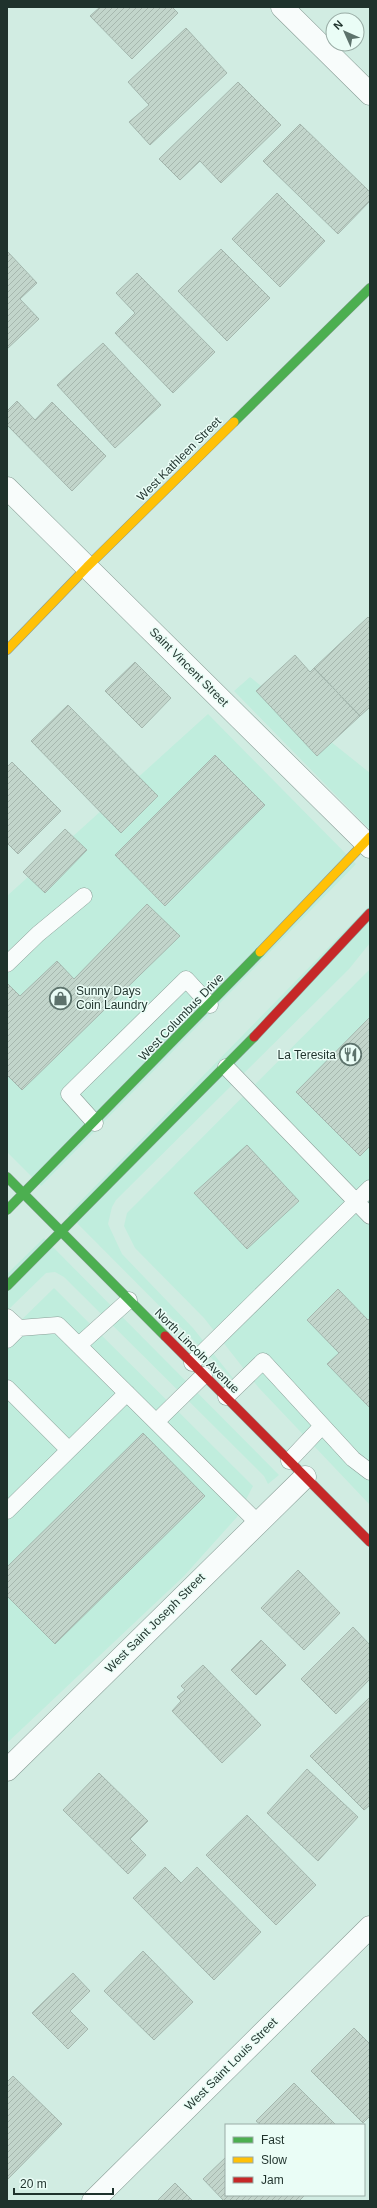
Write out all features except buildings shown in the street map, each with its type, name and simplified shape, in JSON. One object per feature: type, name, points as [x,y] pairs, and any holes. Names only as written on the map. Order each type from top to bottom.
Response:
[{"type":"street","points":[[282,7],[370,94]]},
{"type":"street","name":"West Kathleen Street","points":[[7,650],[87,567],[370,288]]},
{"type":"street","name":"Saint Vincent Street","points":[[7,488],[368,842]]},
{"type":"street","name":"West Columbus Drive","points":[[7,1210],[368,842]]},
{"type":"street","points":[[7,1286],[226,1067],[370,913]]},
{"type":"street","name":"North Lincoln Avenue","points":[[7,1177],[60,1232],[370,1542]]},
{"type":"street","name":"West Saint Joseph Street","points":[[7,1770],[257,1522],[305,1477]]},
{"type":"street","name":"West Saint Louis Street","points":[[92,2201],[370,1927]]},
{"type":"lane","points":[[7,964],[38,934],[84,896]]},
{"type":"lane","points":[[95,1122],[69,1094],[186,979],[210,1004]]},
{"type":"lane","points":[[226,1067],[370,1216]]},
{"type":"lane","points":[[192,1363],[370,1188]]},
{"type":"lane","points":[[79,1345],[129,1300]]},
{"type":"lane","points":[[7,1317],[19,1328]]},
{"type":"lane","points":[[7,1340],[19,1328],[58,1325],[257,1522]]},
{"type":"lane","points":[[226,1397],[263,1361],[353,1459],[370,1472]]},
{"type":"lane","points":[[156,1422],[204,1375]]},
{"type":"lane","points":[[7,1388],[69,1450]]},
{"type":"lane","points":[[7,1511],[127,1393]]},
{"type":"lane","points":[[289,1461],[322,1426]]},
{"type":"shaded area","points":[[250,677],[370,773],[370,830],[234,691]]},
{"type":"shaded area","points":[[208,714],[356,864],[41,1186],[7,1152],[7,896]]},
{"type":"shaded area","points":[[370,905],[370,943],[349,969],[116,1200],[112,1207],[108,1224],[122,1254],[193,1328],[240,1387],[68,1214]]},
{"type":"shaded area","points":[[370,969],[370,1505],[259,1388],[204,1318],[135,1248],[124,1226],[127,1213]]},
{"type":"shaded area","points":[[44,1238],[279,1475],[268,1484],[264,1476],[64,1277],[55,1272],[46,1273],[7,1311],[7,1274]]},
{"type":"shaded area","points":[[54,1288],[253,1486],[237,1517],[184,1576],[7,1743],[7,1334]]},
{"type":"traffic: fast","points":[[234,422],[370,288]]},
{"type":"traffic: fast","points":[[7,1210],[260,952]]},
{"type":"traffic: fast","points":[[7,1286],[254,1037]]},
{"type":"traffic: fast","points":[[7,1177],[165,1336]]},
{"type":"traffic: slow","points":[[7,650],[87,567],[234,422]]},
{"type":"traffic: slow","points":[[260,952],[370,837]]},
{"type":"traffic: jam","points":[[254,1037],[370,913]]},
{"type":"traffic: jam","points":[[165,1336],[370,1542]]},
{"type":"place","name":"Sunny Days Coin Laundry","points":[[60,998]]},
{"type":"place","name":"La Teresita","points":[[351,1055]]}]
